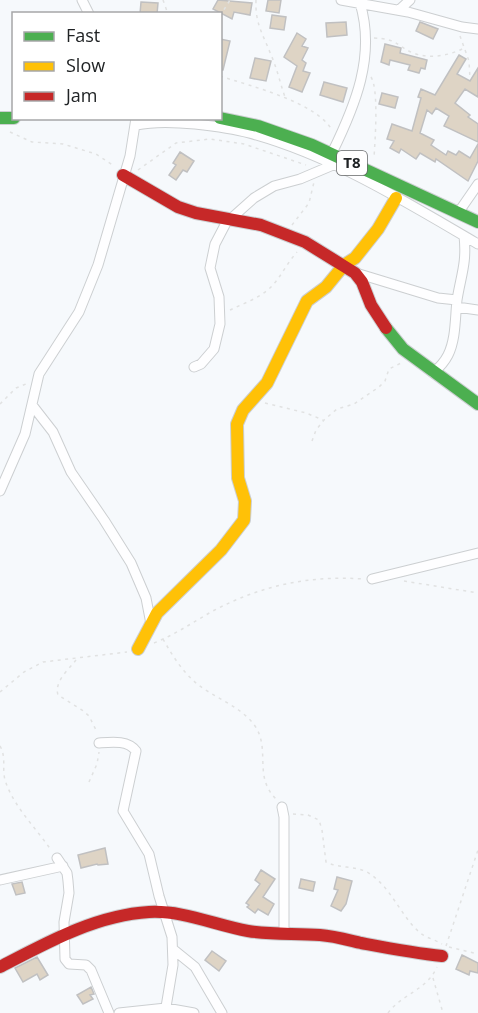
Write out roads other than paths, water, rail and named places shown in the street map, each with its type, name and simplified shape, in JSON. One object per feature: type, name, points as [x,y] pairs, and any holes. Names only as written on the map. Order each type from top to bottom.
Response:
[{"type":"main road","name":"T8","points":[[222,118],[265,129],[333,159],[374,173],[478,222]]},
{"type":"main road","points":[[126,177],[178,207],[196,213],[248,222],[281,233],[305,242],[345,265],[362,282],[379,318],[411,355],[478,404]]},
{"type":"main road","points":[[138,649],[158,613],[172,596],[197,575],[225,546],[244,520],[245,501],[238,471],[238,416],[267,383],[307,301],[326,287],[363,249],[388,214],[396,198]]},
{"type":"main road","points":[[0,967],[48,942],[134,913],[163,912],[245,931],[322,935],[411,953],[444,951]]},
{"type":"street","points":[[341,0],[399,10],[478,30]]},
{"type":"street","points":[[399,10],[410,0]]},
{"type":"street","points":[[194,367],[201,364],[214,349],[220,314],[219,297],[210,268],[211,257],[230,218],[254,198],[274,186],[300,179],[333,159],[363,70],[365,38],[364,18],[360,3]]},
{"type":"street","points":[[0,491],[25,434],[42,367],[70,328],[88,293],[126,177],[136,122],[190,124],[248,132],[333,159],[478,244]]},
{"type":"street","points":[[458,213],[478,184]]},
{"type":"street","points":[[433,373],[442,365],[451,347],[466,254],[464,236]]},
{"type":"street","points":[[355,273],[478,310]]},
{"type":"street","points":[[32,405],[53,432],[71,472],[131,562],[146,598],[151,624]]},
{"type":"street","points":[[372,579],[478,553]]},
{"type":"street","points":[[99,743],[126,744],[133,746],[136,751],[123,811],[150,854],[163,912],[172,937],[174,950],[165,1010]]},
{"type":"street","points":[[282,810],[284,934]]},
{"type":"street","points":[[57,858],[68,873],[69,893],[65,911],[64,936],[65,959],[69,964],[86,965],[91,970],[110,1013]]},
{"type":"street","points":[[0,880],[63,866]]},
{"type":"street","points":[[174,950],[195,967],[222,1013]]},
{"type":"street","points":[[119,1013],[165,1010],[194,1013]]}]
